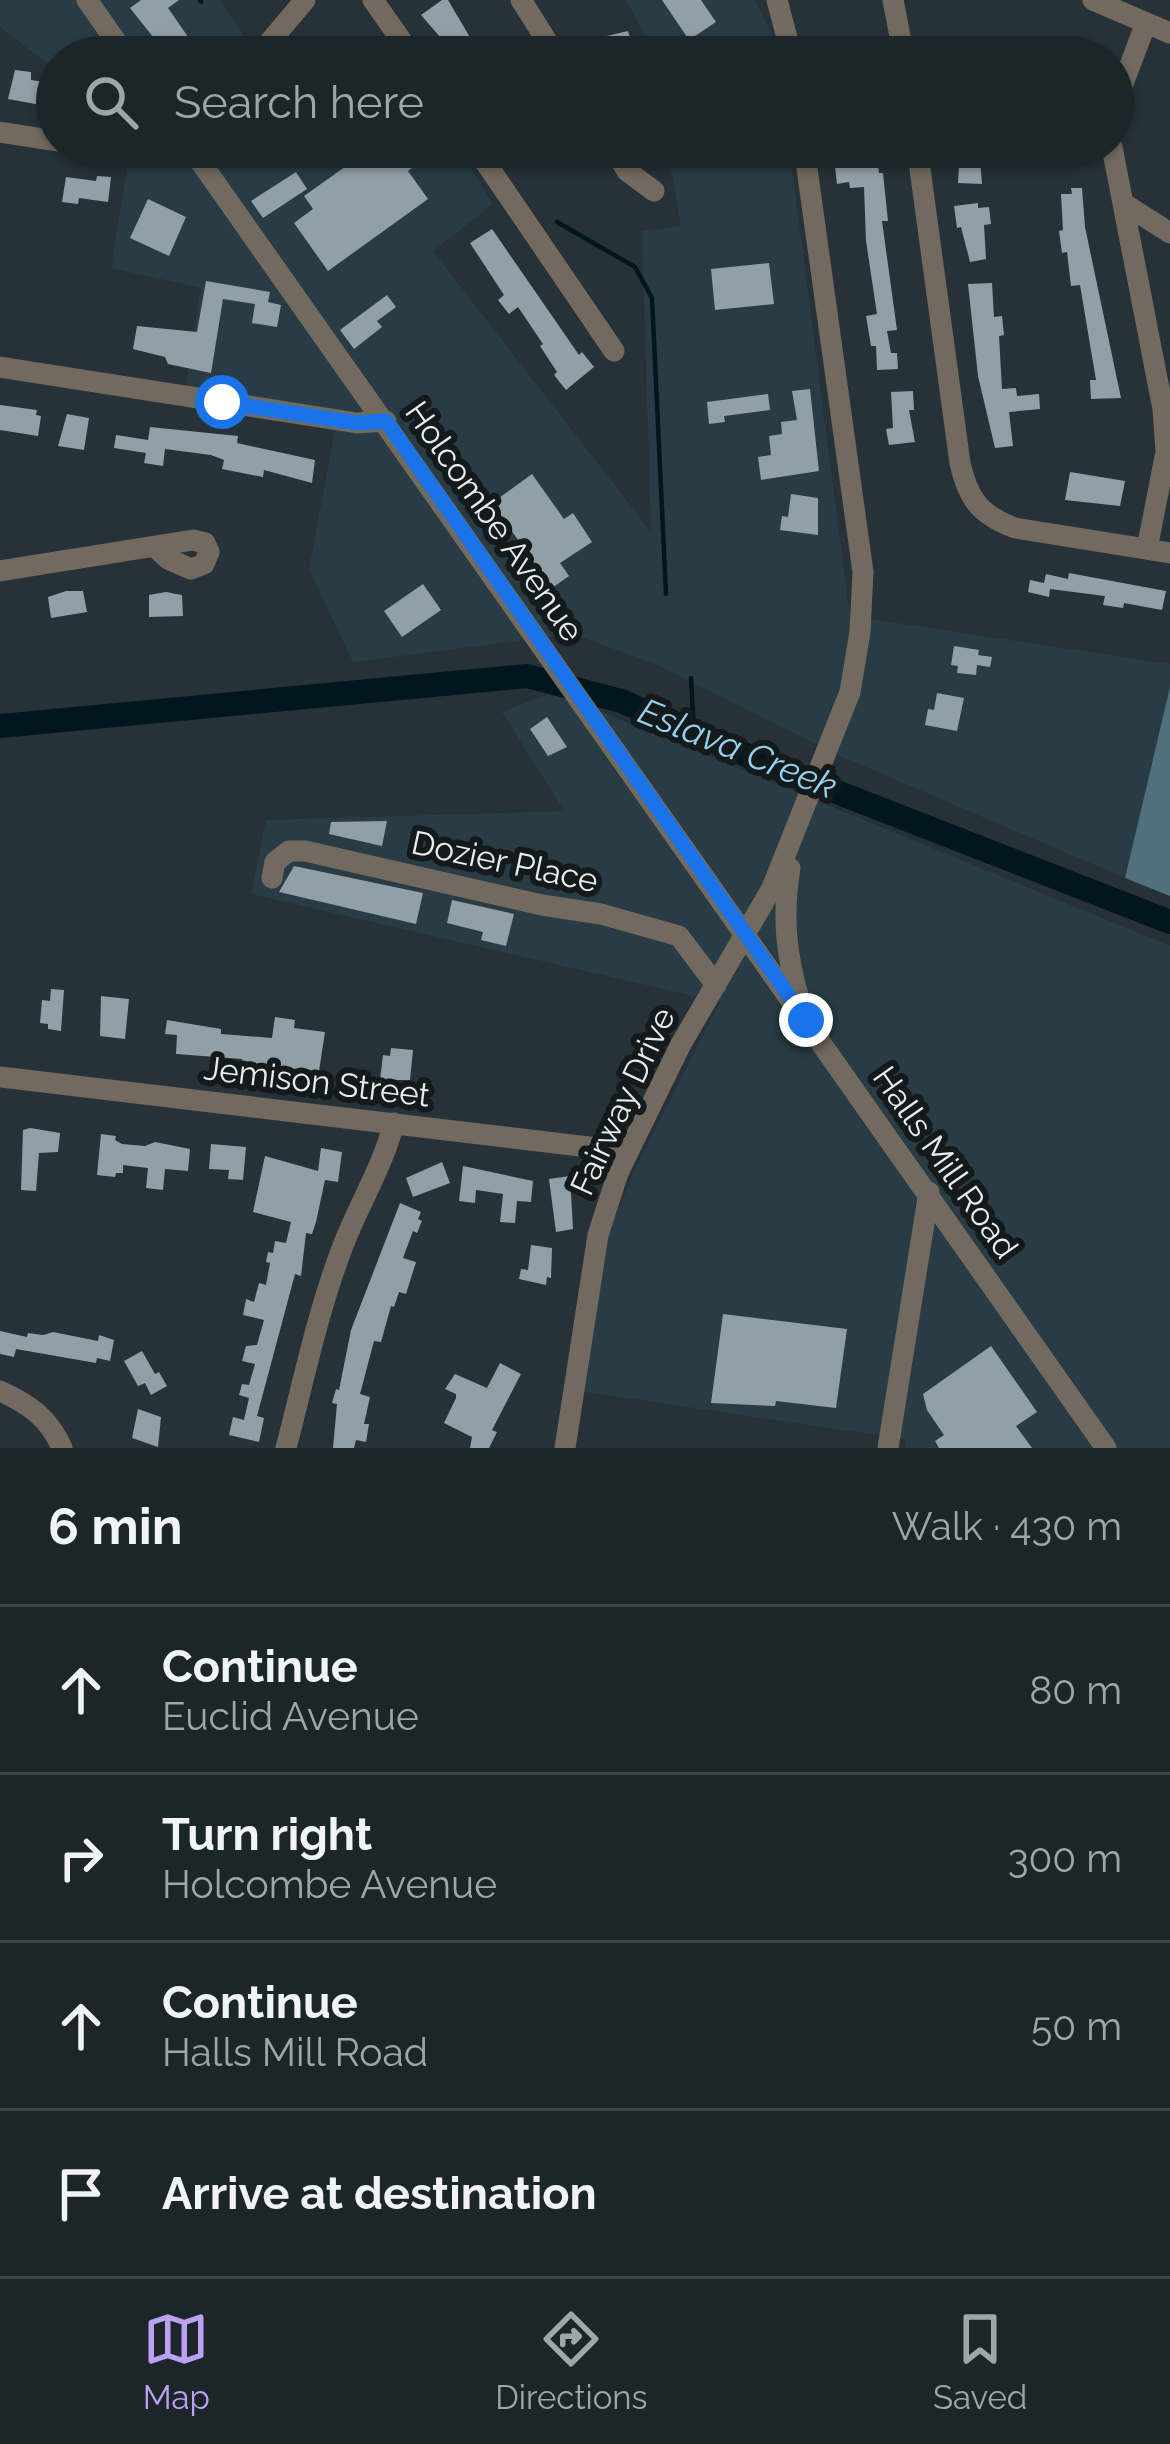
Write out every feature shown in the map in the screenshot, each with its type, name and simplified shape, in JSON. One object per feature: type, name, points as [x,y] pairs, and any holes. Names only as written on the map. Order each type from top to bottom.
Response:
[{"type":"street","points":[[88,0],[113,36]]},
{"type":"street","points":[[275,36],[305,0]]},
{"type":"street","points":[[373,0],[398,36]]},
{"type":"street","points":[[521,0],[544,36]]},
{"type":"street","points":[[777,0],[786,36]]},
{"type":"street","points":[[893,0],[901,36]]},
{"type":"street","points":[[1093,0],[1170,33]]},
{"type":"street","points":[[1134,54],[1146,22]]},
{"type":"street","points":[[0,132],[36,138]]},
{"type":"street","name":"Holcombe Avenue","points":[[205,168],[743,934]]},
{"type":"street","points":[[489,168],[614,351]]},
{"type":"street","points":[[625,168],[654,190]]},
{"type":"street","points":[[743,934],[772,888],[850,692],[860,632],[863,572],[807,168]]},
{"type":"street","points":[[919,168],[960,463],[974,505],[1015,528],[1159,551],[1167,424],[1116,168]]},
{"type":"street","points":[[1123,203],[1170,233]]},
{"type":"street","points":[[0,367],[357,423],[386,421]]},
{"type":"street","points":[[0,571],[157,549]]},
{"type":"street","points":[[797,824],[784,930],[788,963],[806,1020]]},
{"type":"street","name":"Dozier Place","points":[[272,878],[275,862],[289,851],[305,851],[601,914],[679,935],[716,985]]},
{"type":"street","name":"Fairway Drive","points":[[565,1448],[598,1235],[626,1154],[743,934]]},
{"type":"street","name":"Halls Mill Road","points":[[743,934],[1106,1448]]},
{"type":"street","name":"Jemison Street","points":[[0,1077],[626,1154]]},
{"type":"street","points":[[286,1448],[339,1255],[384,1160],[394,1124]]},
{"type":"street","points":[[888,1448],[929,1192]]},
{"type":"street","points":[[0,1391],[28,1403],[62,1446]]},
{"type":"shaded area","points":[[0,0],[220,0],[243,36],[36,36],[36,55],[0,27]]},
{"type":"shaded area","points":[[626,0],[755,0],[773,36],[645,36]]},
{"type":"shaded area","points":[[127,168],[470,168],[493,204],[433,251],[651,532],[642,231],[681,226],[671,168],[792,168],[850,616],[1170,664],[1170,687],[1125,878],[845,758],[655,664],[573,634],[353,662],[309,569],[338,414],[185,392],[201,288],[111,268]]},
{"type":"shaded area","points":[[1170,687],[1170,896],[1125,878]]},
{"type":"shaded area","points":[[553,692],[1170,946],[1170,1448],[905,1448],[905,1439],[580,1391],[605,1241],[636,1167],[720,1002],[251,894],[266,820],[564,811],[502,712]]},
{"type":"building","points":[[141,0],[179,0],[168,8],[187,36],[152,36],[130,8]]},
{"type":"building","points":[[448,0],[469,36],[439,36],[421,15]]},
{"type":"building","points":[[662,0],[701,0],[716,22],[695,36],[686,36]]},
{"type":"building","points":[[15,70],[31,72],[36,104],[8,99]]},
{"type":"building","points":[[343,168],[412,168],[408,171],[428,199],[328,271],[294,223],[313,209],[304,196]]},
{"type":"building","points":[[835,168],[878,168],[883,173],[888,221],[882,221],[897,330],[887,331],[898,369],[877,370],[876,346],[871,346],[866,316],[877,314],[864,187],[837,184]]},
{"type":"building","points":[[959,168],[981,168],[982,184],[958,183]]},
{"type":"building","points":[[296,172],[307,189],[263,218],[251,201]]},
{"type":"building","points":[[97,176],[111,177],[108,202],[79,198],[78,204],[62,202],[66,177],[96,181]]},
{"type":"building","points":[[1071,188],[1082,188],[1085,227],[1121,398],[1091,399],[1090,380],[1096,380],[1080,285],[1071,286],[1059,231],[1063,230],[1061,194],[1072,194]]},
{"type":"building","points":[[148,199],[186,217],[169,256],[130,238]]},
{"type":"building","points":[[978,203],[978,208],[989,207],[991,224],[984,225],[986,259],[970,262],[954,206]]},
{"type":"building","points":[[492,229],[579,355],[582,352],[594,367],[566,390],[518,307],[509,314],[498,300],[504,295],[470,243]]},
{"type":"building","points":[[769,263],[774,304],[715,310],[711,269]]},
{"type":"building","points":[[206,281],[270,292],[268,302],[281,305],[277,327],[252,323],[255,304],[223,299],[211,373],[168,364],[165,357],[133,349],[137,326],[197,332]]},
{"type":"building","points":[[992,283],[994,317],[1002,316],[1004,335],[999,336],[1002,389],[1016,388],[1017,396],[1039,394],[1040,409],[1009,412],[1013,446],[995,448],[978,376],[968,284]]},
{"type":"building","points":[[387,295],[396,307],[377,321],[382,327],[354,349],[340,330]]},
{"type":"building","points":[[810,389],[819,471],[761,480],[758,457],[771,455],[769,436],[782,434],[781,422],[797,420],[792,391]]},
{"type":"building","points":[[913,391],[914,410],[909,410],[915,442],[889,445],[886,429],[893,428],[891,392]]},
{"type":"building","points":[[768,394],[770,410],[724,416],[725,422],[709,424],[707,402]]},
{"type":"building","points":[[0,405],[37,410],[36,415],[41,416],[38,436],[0,430]]},
{"type":"building","points":[[67,414],[89,418],[84,450],[58,446]]},
{"type":"building","points":[[150,427],[238,436],[237,443],[315,460],[312,483],[264,470],[263,477],[222,469],[224,460],[211,455],[165,449],[163,466],[144,463],[146,453],[114,448],[116,435],[148,440]]},
{"type":"building","points":[[1070,472],[1125,481],[1120,506],[1065,500]]},
{"type":"building","points":[[532,474],[564,519],[573,513],[592,542],[560,563],[569,576],[552,588],[492,503]]},
{"type":"building","points":[[791,494],[818,498],[818,535],[780,530],[782,516],[788,517]]},
{"type":"building","points":[[1069,573],[1166,591],[1162,610],[1124,603],[1123,608],[1103,605],[1105,596],[1050,589],[1049,597],[1028,592],[1030,580],[1044,583],[1046,574],[1068,579]]},
{"type":"building","points":[[423,584],[441,610],[402,637],[384,611]]},
{"type":"building","points":[[83,591],[87,612],[51,618],[48,597]]},
{"type":"building","points":[[149,595],[182,595],[183,616],[149,617]]},
{"type":"building","points":[[954,646],[992,657],[990,667],[977,665],[976,675],[957,673],[958,666],[951,665]]},
{"type":"building","points":[[937,693],[964,698],[957,731],[925,725]]},
{"type":"building","points":[[547,717],[567,747],[548,756],[530,729]]},
{"type":"building","points":[[387,821],[382,846],[329,834],[331,822]]},
{"type":"building","points":[[294,866],[423,893],[416,924],[279,892]]},
{"type":"building","points":[[452,900],[514,914],[506,946],[481,940],[483,932],[447,923]]},
{"type":"building","points":[[51,989],[64,990],[61,1031],[40,1023],[42,1000],[50,1001]]},
{"type":"building","points":[[101,996],[129,999],[125,1039],[100,1036]]},
{"type":"building","points":[[275,1017],[295,1020],[294,1028],[325,1032],[319,1071],[176,1054],[177,1035],[165,1034],[167,1020],[221,1029],[221,1034],[272,1038]]},
{"type":"building","points":[[391,1048],[413,1050],[410,1080],[380,1080],[383,1055],[390,1056]]},
{"type":"building","points":[[23,1130],[60,1133],[58,1152],[39,1153],[36,1191],[21,1190]]},
{"type":"building","points":[[101,1134],[116,1136],[122,1144],[155,1142],[190,1149],[188,1171],[165,1169],[163,1190],[146,1188],[148,1168],[123,1165],[123,1173],[115,1177],[97,1175]]},
{"type":"building","points":[[211,1144],[246,1147],[243,1180],[228,1179],[229,1170],[209,1169]]},
{"type":"building","points":[[321,1148],[342,1152],[338,1182],[325,1180],[312,1234],[306,1233],[301,1276],[295,1274],[257,1416],[264,1418],[259,1442],[229,1435],[233,1417],[244,1420],[249,1398],[239,1395],[242,1384],[249,1385],[255,1364],[242,1361],[246,1346],[257,1345],[264,1320],[243,1315],[246,1299],[254,1302],[259,1283],[266,1285],[268,1252],[273,1253],[275,1241],[286,1243],[291,1222],[253,1212],[265,1156],[318,1171]]},
{"type":"building","points":[[442,1162],[450,1183],[413,1197],[406,1178]]},
{"type":"building","points":[[463,1166],[533,1181],[531,1202],[517,1201],[515,1223],[500,1222],[503,1194],[476,1190],[475,1203],[459,1201]]},
{"type":"building","points":[[570,1176],[573,1229],[556,1232],[549,1179]]},
{"type":"building","points":[[400,1203],[421,1212],[418,1219],[422,1221],[403,1258],[416,1262],[406,1294],[399,1292],[391,1306],[381,1342],[374,1341],[360,1394],[370,1397],[366,1442],[356,1440],[354,1448],[333,1448],[337,1404],[332,1403],[351,1330]]},
{"type":"building","points":[[531,1245],[552,1248],[551,1278],[547,1277],[546,1285],[519,1279],[521,1269],[528,1270]]},
{"type":"building","points":[[723,1314],[847,1329],[836,1408],[776,1401],[775,1406],[711,1403]]},
{"type":"building","points":[[0,1331],[27,1337],[28,1333],[53,1332],[114,1340],[110,1361],[97,1358],[96,1363],[16,1349],[14,1357],[0,1354]]},
{"type":"building","points":[[991,1346],[1037,1412],[1016,1426],[1032,1448],[939,1448],[935,1441],[944,1435],[927,1410],[923,1394]]},
{"type":"building","points":[[142,1351],[167,1386],[151,1395],[145,1383],[138,1386],[124,1361]]},
{"type":"building","points":[[500,1363],[521,1374],[492,1430],[497,1432],[489,1448],[470,1448],[472,1437],[444,1423],[456,1398],[445,1389],[455,1374],[487,1388]]},
{"type":"building","points":[[138,1409],[161,1417],[158,1447],[132,1438]]},
{"type":"waterway","points":[[557,222],[635,267],[652,298],[666,594]]},
{"type":"waterway","name":"Eslava Creek","points":[[0,726],[527,676],[621,701],[788,773],[1170,922]]},
{"type":"waterway","points":[[691,678],[694,732]]},
{"type":"route","points":[[222,402],[357,423],[386,421],[806,1020]]}]
